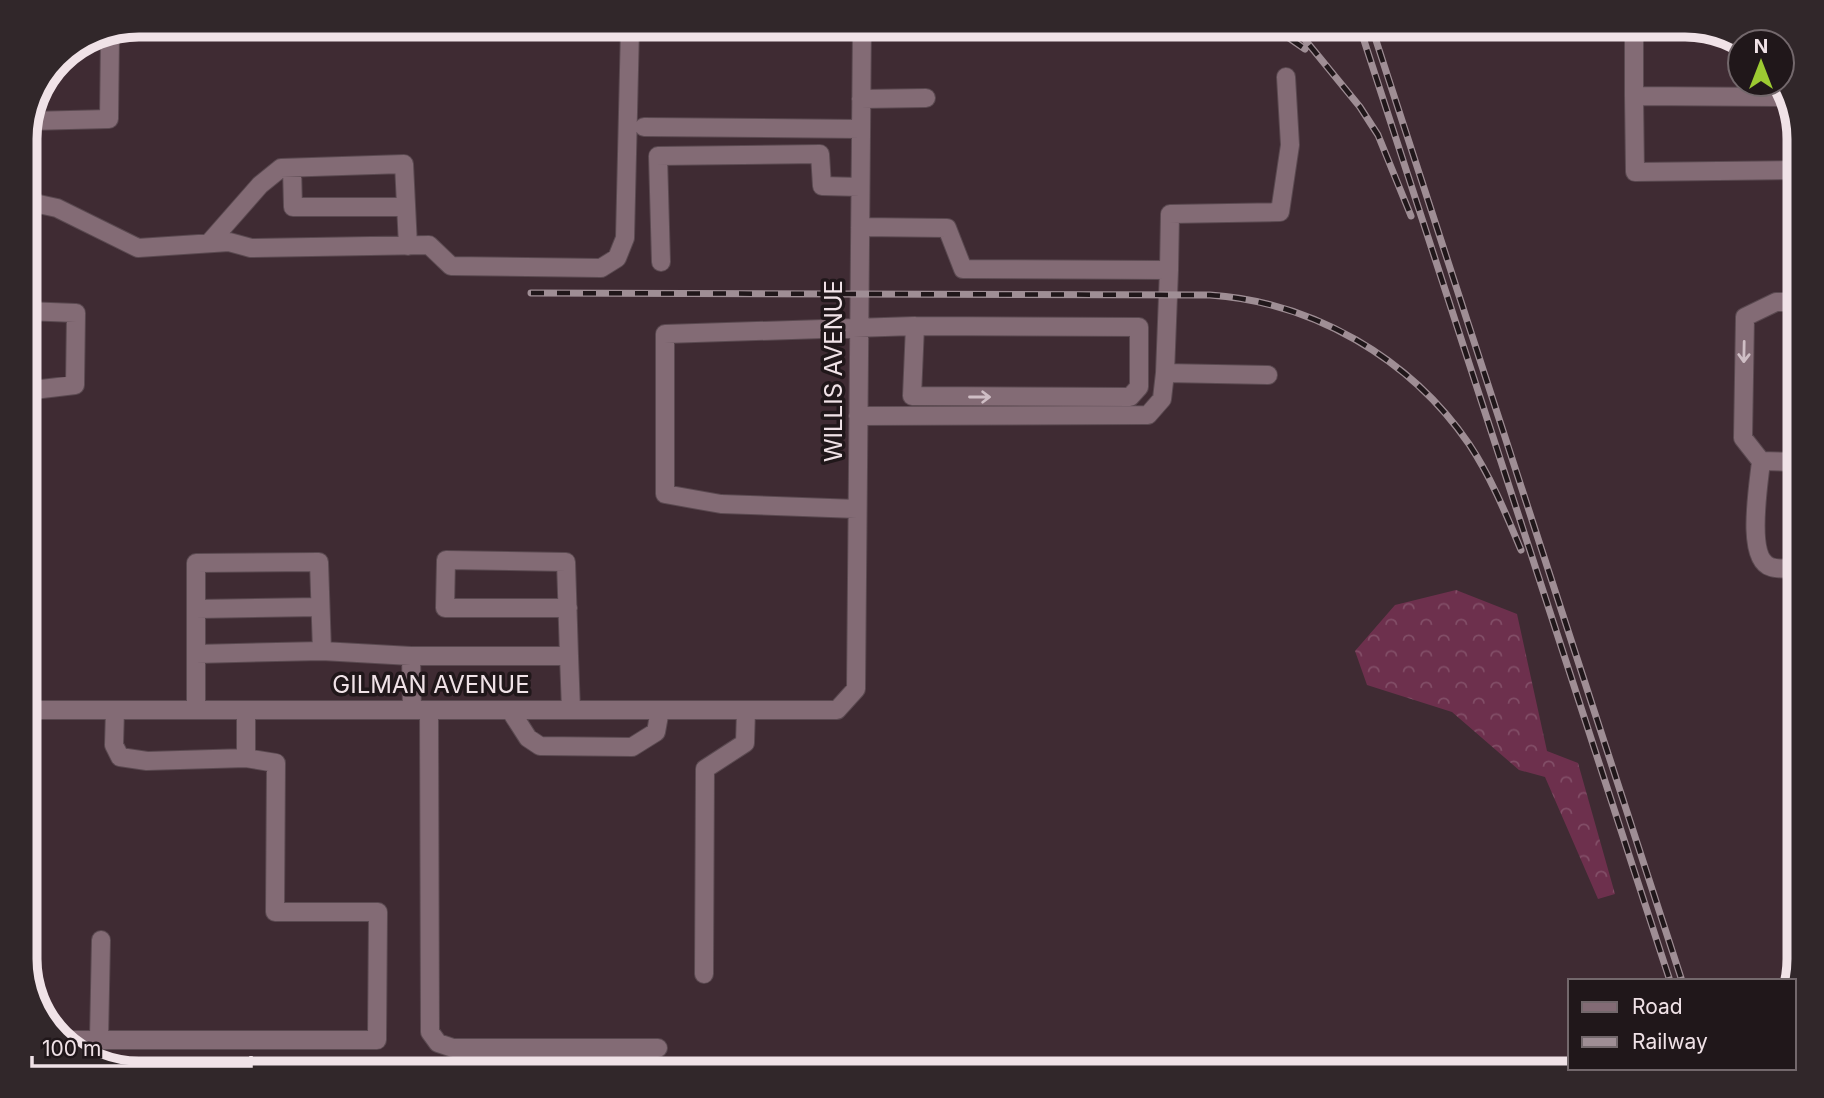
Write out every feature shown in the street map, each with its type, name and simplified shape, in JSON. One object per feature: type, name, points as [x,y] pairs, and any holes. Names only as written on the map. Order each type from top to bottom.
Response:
[{"type":"street","points":[[37,204],[57,208],[138,248],[229,242],[251,248],[429,245],[451,266],[601,268],[617,258],[625,238],[630,37]]},
{"type":"street","name":"WILLIS AVENUE","points":[[837,710],[856,689],[860,37]]},
{"type":"street","points":[[1634,37],[1635,172],[1787,170]]},
{"type":"street","points":[[39,121],[109,119],[110,42]]},
{"type":"street","points":[[858,416],[1148,415],[1162,399],[1165,373],[1170,214],[1280,212],[1290,145],[1286,77]]},
{"type":"street","points":[[1634,96],[1726,97]]},
{"type":"street","points":[[861,99],[926,98]]},
{"type":"street","points":[[645,127],[860,129]]},
{"type":"street","points":[[661,262],[658,156],[820,154],[822,186],[860,187]]},
{"type":"street","points":[[209,243],[260,185],[281,168],[404,164],[408,246]]},
{"type":"street","points":[[292,167],[293,207],[407,208]]},
{"type":"street","points":[[860,226],[947,229],[963,269],[1169,270]]},
{"type":"street","points":[[1787,302],[1776,302],[1745,317],[1744,438],[1761,461],[1755,542],[1759,558],[1771,567],[1787,568]]},
{"type":"street","points":[[37,311],[76,313],[75,385],[37,390]]},
{"type":"street","points":[[858,509],[721,504],[665,494],[665,334],[915,326],[1139,327],[1139,387],[1130,397],[912,396],[915,326]]},
{"type":"street","points":[[1165,373],[1268,375]]},
{"type":"street","points":[[1761,461],[1787,462]]},
{"type":"street","points":[[568,608],[445,608],[446,560],[566,562],[568,608],[571,710]]},
{"type":"street","points":[[196,710],[196,563],[319,562],[322,651]]},
{"type":"street","points":[[196,609],[320,607]]},
{"type":"street","points":[[196,654],[322,651],[411,656],[569,656]]},
{"type":"street","points":[[411,656],[421,710],[430,1032],[438,1044],[453,1048],[658,1048]]},
{"type":"street","name":"GILMAN AVENUE","points":[[37,710],[837,710]]},
{"type":"street","points":[[77,1040],[377,1040],[378,912],[275,912],[276,762],[246,758],[147,761],[120,757],[114,745],[115,710]]},
{"type":"street","points":[[246,710],[246,758]]},
{"type":"street","points":[[510,710],[528,738],[540,746],[562,747],[632,747],[656,732],[660,710]]},
{"type":"street","points":[[704,974],[705,769],[745,744],[746,710]]},
{"type":"street","points":[[99,1039],[101,940]]},
{"type":"green space","points":[[1456,590],[1517,614],[1547,751],[1578,763],[1615,894],[1598,899],[1545,777],[1519,770],[1452,712],[1367,685],[1355,651],[1395,605]]},
{"type":"railway","points":[[1288,37],[1305,49]]},
{"type":"railway","points":[[1303,37],[1360,107],[1378,135],[1411,216]]},
{"type":"railway","points":[[1363,37],[1669,979]]},
{"type":"railway","points":[[1375,37],[1681,979]]},
{"type":"railway","points":[[531,293],[1210,295],[1286,309],[1356,340],[1418,385],[1445,413],[1469,444],[1498,496],[1521,550]]}]
